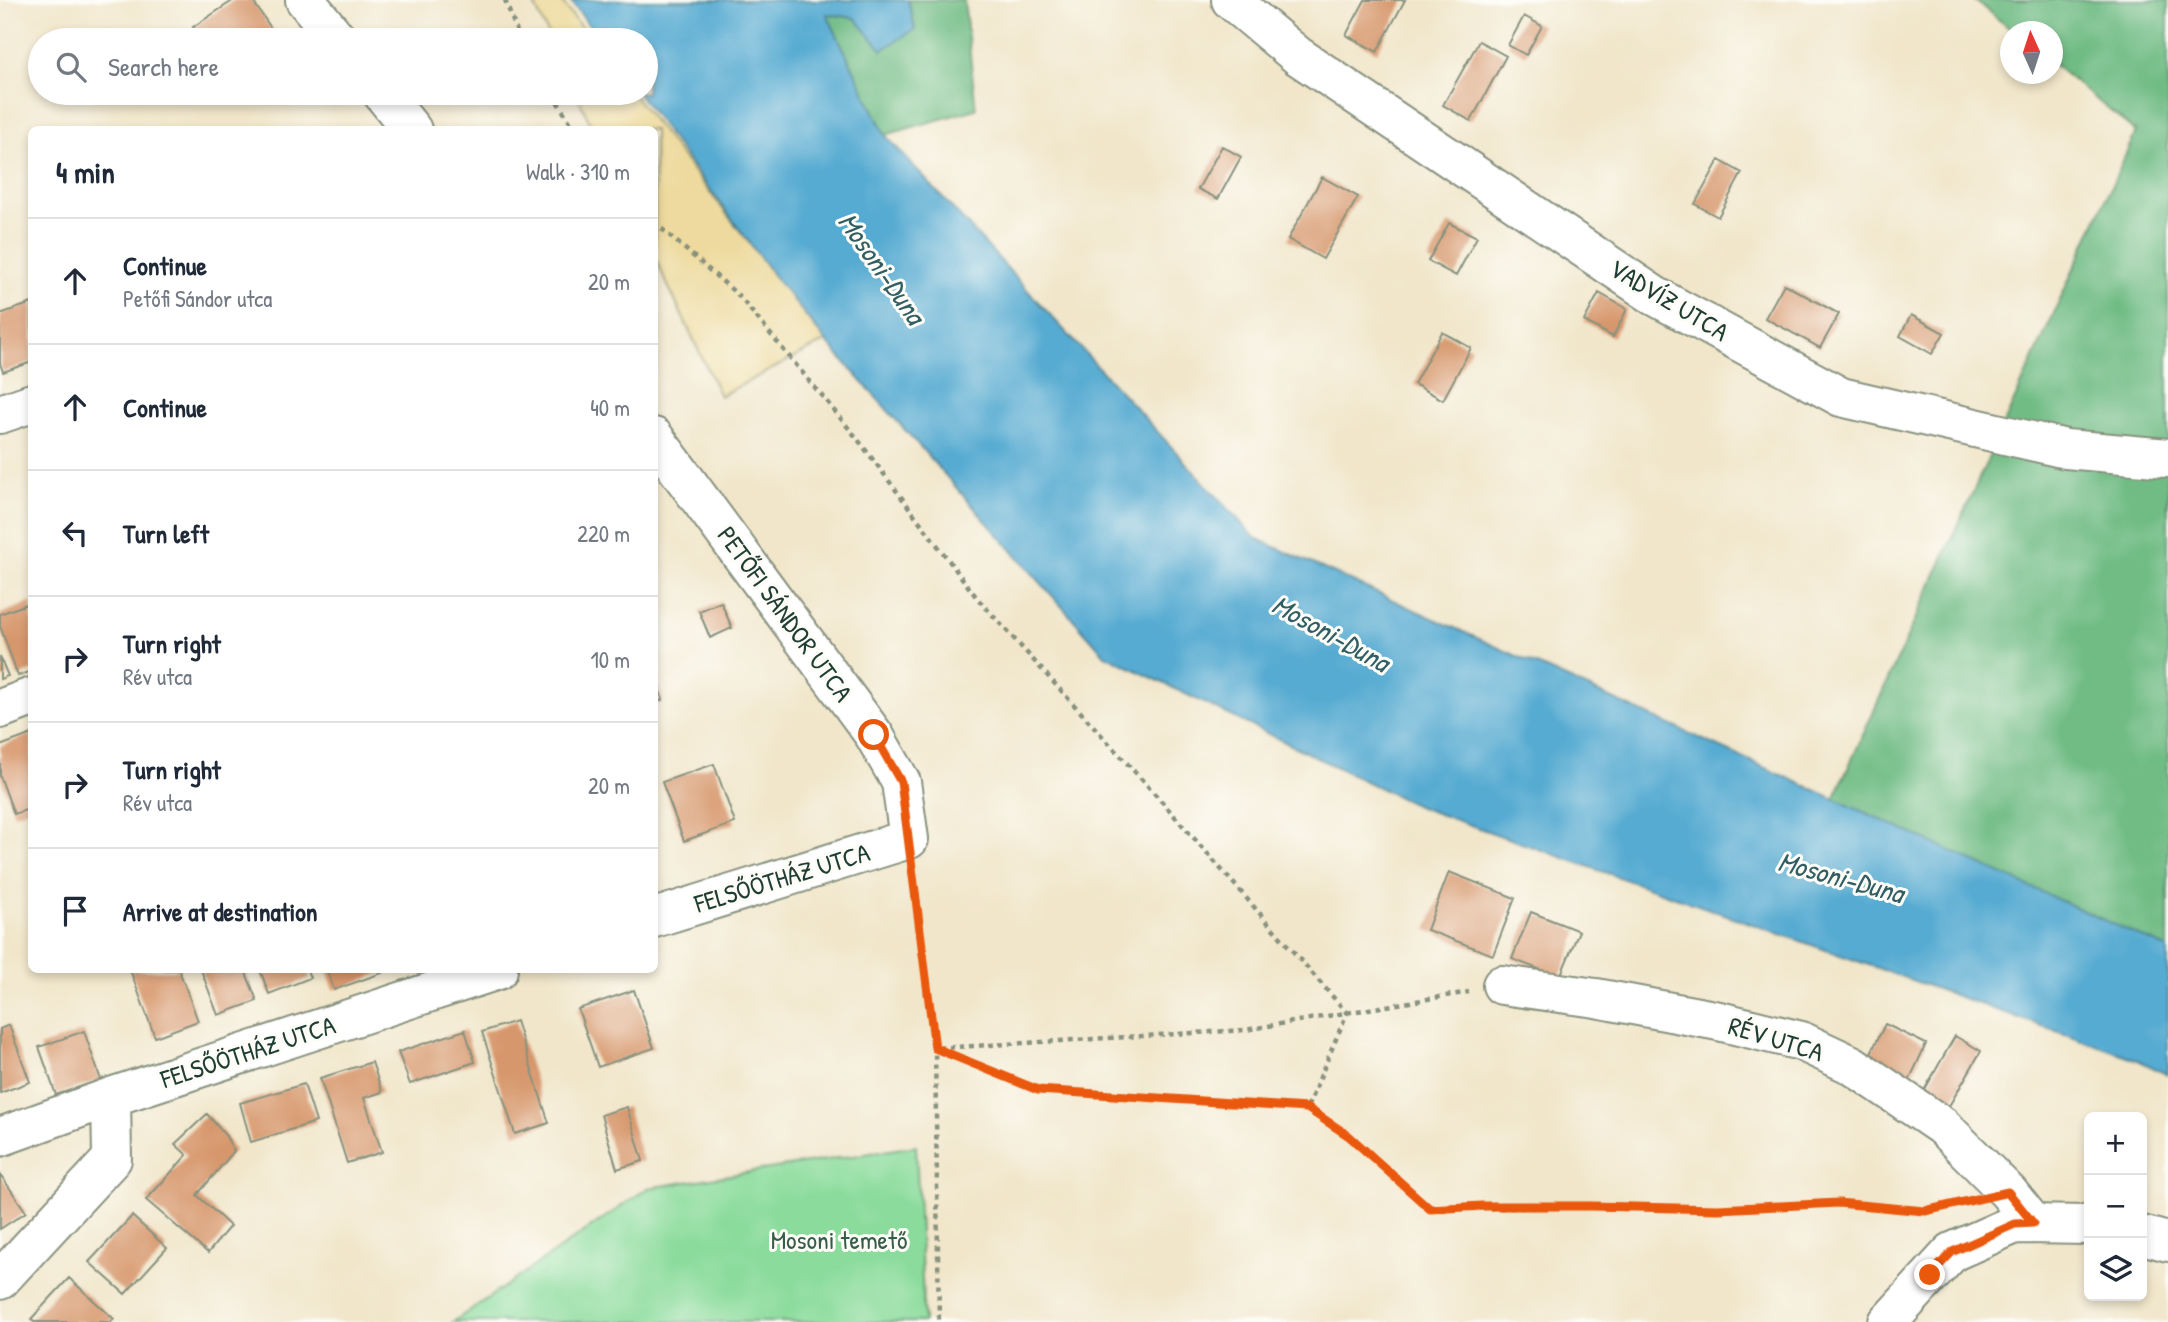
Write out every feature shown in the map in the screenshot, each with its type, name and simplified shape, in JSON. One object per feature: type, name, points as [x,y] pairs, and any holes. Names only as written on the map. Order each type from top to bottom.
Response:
[{"type":"street","points":[[305,0],[328,28]]},
{"type":"street","name":"VADVÍZ UTCA","points":[[1231,0],[1298,56],[1656,296],[1841,397],[2066,449],[2168,458]]},
{"type":"street","points":[[392,105],[409,126]]},
{"type":"street","points":[[0,414],[28,404]]},
{"type":"street","name":"PETŐFI SÁNDOR UTCA","points":[[662,458],[874,735],[901,782],[909,839]]},
{"type":"street","points":[[0,709],[28,698]]},
{"type":"street","name":"FELSŐÖTHÁZ UTCA","points":[[658,917],[909,839]]},
{"type":"street","name":"FELSŐÖTHÁZ UTCA","points":[[0,1137],[111,1097],[489,973]]},
{"type":"street","name":"RÉV UTCA","points":[[1502,985],[1678,1013],[1801,1041],[1852,1065],[1942,1126],[2008,1192],[2033,1223]]},
{"type":"street","points":[[0,1280],[112,1160],[111,1097]]},
{"type":"street","points":[[1888,1322],[1952,1252],[2015,1224],[2084,1225]]},
{"type":"street","points":[[2147,1236],[2168,1242]]},
{"type":"path","points":[[505,0],[516,28]]},
{"type":"path","points":[[559,105],[573,126]]},
{"type":"path","points":[[658,226],[737,295],[856,437],[977,598],[1164,804],[1348,1013]]},
{"type":"path","points":[[909,839],[935,1048],[939,1322]]},
{"type":"path","points":[[935,1048],[1245,1030],[1502,985]]},
{"type":"path","points":[[1307,1108],[1348,1013]]},
{"type":"path","points":[[935,1048],[1038,1090],[1307,1108],[1349,1136],[1430,1209],[1563,1206],[1718,1209],[1838,1203],[1925,1211],[2008,1192]]},
{"type":"green space","points":[[908,0],[964,0],[976,109],[885,135],[826,13],[914,29]]},
{"type":"green space","points":[[1974,0],[2168,0],[2168,949],[1834,799],[2136,132],[2063,72],[2063,21],[2000,21]]},
{"type":"green space","name":"Mosoni temető","points":[[916,1146],[924,1322],[453,1322],[648,1188]]},
{"type":"sand","points":[[532,0],[560,0],[582,28],[545,28]]},
{"type":"sand","points":[[582,105],[641,105],[658,126],[592,126]]},
{"type":"sand","points":[[658,126],[826,341],[720,396],[658,264]]},
{"type":"water","name":"Mosoni-Duna","points":[[570,0],[908,0],[915,29],[882,50],[855,18],[827,14],[885,135],[1255,538],[2168,949],[2168,1075],[2136,1059],[1419,807],[1105,655],[826,341],[777,280],[647,105],[658,105],[658,28],[591,28]]},
{"type":"building","points":[[234,0],[252,0],[271,28],[194,28]]},
{"type":"building","points":[[1365,0],[1405,0],[1377,52],[1346,35]]},
{"type":"building","points":[[1524,16],[1542,26],[1526,55],[1508,45]]},
{"type":"building","points":[[1479,41],[1506,56],[1471,121],[1443,105]]},
{"type":"building","points":[[1222,146],[1241,157],[1218,199],[1198,189]]},
{"type":"building","points":[[1719,160],[1742,173],[1718,217],[1695,204]]},
{"type":"building","points":[[1322,177],[1358,197],[1323,259],[1288,239]]},
{"type":"building","points":[[1449,223],[1477,237],[1456,276],[1428,261]]},
{"type":"building","points":[[1784,284],[1839,314],[1820,348],[1765,318]]},
{"type":"building","points":[[1599,293],[1627,309],[1613,337],[1584,321]]},
{"type":"building","points":[[28,304],[28,363],[3,372],[0,363],[0,314]]},
{"type":"building","points":[[1911,315],[1944,333],[1932,354],[1900,336]]},
{"type":"building","points":[[1442,332],[1471,348],[1443,400],[1414,384]]},
{"type":"building","points":[[721,602],[732,628],[710,638],[699,611]]},
{"type":"building","points":[[28,604],[28,672],[18,676],[0,626],[0,614]]},
{"type":"building","points":[[0,657],[8,676],[0,679]]},
{"type":"building","points":[[658,687],[663,700],[658,702]]},
{"type":"building","points":[[28,736],[28,809],[14,814],[0,776],[0,746]]},
{"type":"building","points":[[714,764],[735,823],[684,841],[662,782]]},
{"type":"building","points":[[1449,872],[1515,898],[1493,955],[1427,930]]},
{"type":"building","points":[[1531,912],[1579,931],[1560,977],[1512,959]]},
{"type":"building","points":[[131,973],[180,973],[198,1021],[155,1037]]},
{"type":"building","points":[[202,973],[246,973],[257,1001],[218,1015]]},
{"type":"building","points":[[261,973],[308,973],[310,978],[269,994]]},
{"type":"building","points":[[328,973],[382,973],[334,990]]},
{"type":"building","points":[[634,990],[654,1048],[598,1067],[578,1009]]},
{"type":"building","points":[[516,1021],[549,1123],[515,1134],[482,1032]]},
{"type":"building","points":[[1885,1024],[1926,1044],[1908,1083],[1866,1063]]},
{"type":"building","points":[[9,1025],[30,1082],[0,1093],[0,1029]]},
{"type":"building","points":[[465,1030],[475,1062],[410,1084],[398,1052]]},
{"type":"building","points":[[84,1031],[101,1080],[56,1095],[39,1047]]},
{"type":"building","points":[[1955,1036],[1981,1051],[1946,1111],[1921,1096]]},
{"type":"building","points":[[372,1062],[382,1092],[364,1098],[382,1152],[347,1163],[320,1078]]},
{"type":"building","points":[[304,1084],[316,1122],[251,1142],[240,1103]]},
{"type":"building","points":[[627,1107],[643,1161],[617,1169],[601,1115]]},
{"type":"building","points":[[207,1114],[226,1136],[234,1151],[197,1195],[230,1226],[208,1253],[146,1200],[187,1155],[175,1144]]},
{"type":"building","points":[[0,1174],[26,1212],[0,1229]]},
{"type":"building","points":[[132,1216],[167,1248],[125,1294],[89,1262]]},
{"type":"building","points":[[69,1278],[114,1319],[111,1322],[34,1322],[31,1319]]},
{"type":"route","points":[[874,735],[901,782],[935,1048],[1038,1090],[1307,1108],[1349,1136],[1430,1209],[1482,1206],[1718,1209],[1838,1203],[1925,1211],[2008,1192],[2033,1223],[2015,1224],[1952,1252],[1930,1275]]}]
